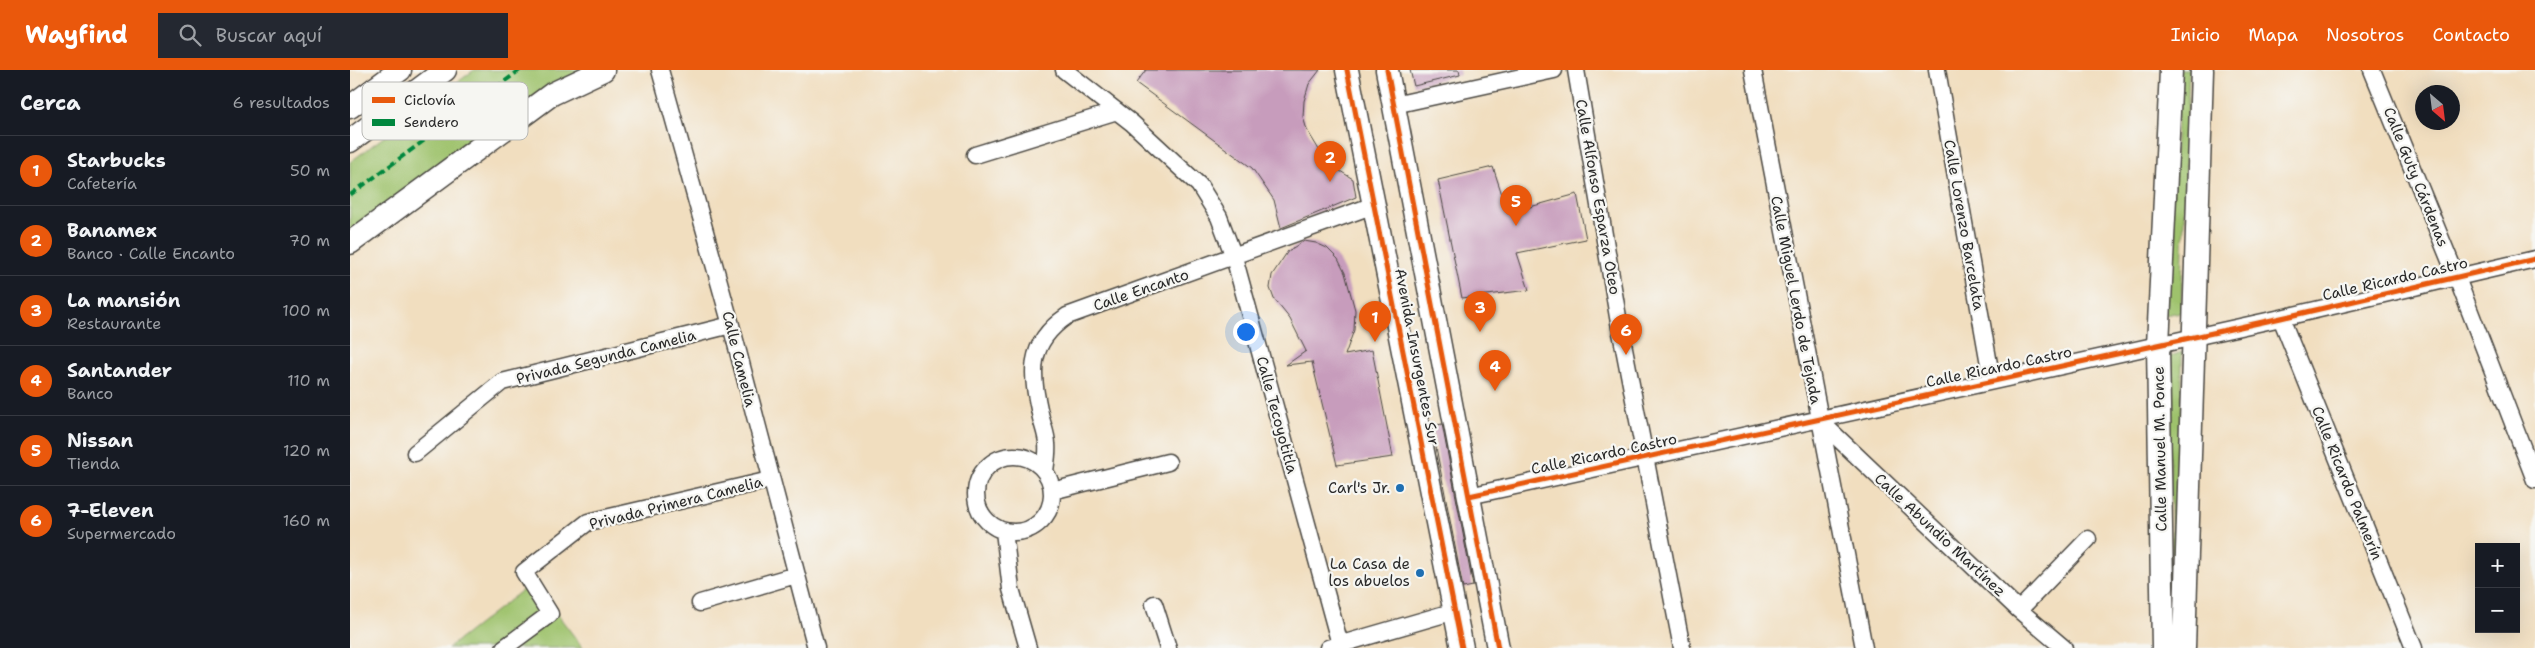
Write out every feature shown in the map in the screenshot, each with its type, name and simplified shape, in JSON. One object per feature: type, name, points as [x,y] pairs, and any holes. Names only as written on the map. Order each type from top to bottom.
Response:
[{"type":"street","points":[[384,82],[400,70]]},
{"type":"street","points":[[429,82],[445,70]]},
{"type":"street","points":[[528,112],[552,94],[603,70]]},
{"type":"street","name":"Calle Camelia","points":[[660,70],[731,325],[770,480],[816,648]]},
{"type":"street","name":"Calle Tecoyotitla","points":[[1064,70],[1117,111],[1199,185],[1219,217],[1234,257],[1337,647]]},
{"type":"street","name":"Avenida Insurgentes Sur","points":[[1347,70],[1462,648]]},
{"type":"street","name":"Avenida Insurgentes Sur","points":[[1387,70],[1498,648]]},
{"type":"street","points":[[1394,105],[1554,70]]},
{"type":"street","name":"Calle Alfonso Esparza Oteo","points":[[1576,70],[1618,317],[1682,648]]},
{"type":"street","name":"Calle Miguel Lerdo de Tejada","points":[[1752,70],[1864,648]]},
{"type":"street","name":"Calle Lorenzo Barcelata","points":[[1936,70],[1992,380]]},
{"type":"street","name":"Calle Manuel M. Ponce","points":[[2163,648],[2158,345],[2171,70]]},
{"type":"street","name":"Calle Manuel M. Ponce","points":[[2184,648],[2202,70]]},
{"type":"street","name":"Calle Guty Cárdenas","points":[[2372,70],[2457,278],[2535,480]]},
{"type":"street","points":[[975,156],[1117,111]]},
{"type":"street","points":[[350,141],[362,132]]},
{"type":"street","points":[[350,243],[490,140]]},
{"type":"street","name":"Calle Encanto","points":[[1045,471],[1048,444],[1034,388],[1033,369],[1038,347],[1050,328],[1067,316],[1374,205]]},
{"type":"street","name":"Calle Ricardo Castro","points":[[1469,496],[2280,318],[2535,259]]},
{"type":"street","name":"Calle Ricardo Palmerín","points":[[2280,318],[2414,648]]},
{"type":"street","name":"Privada Segunda Camelia","points":[[415,453],[502,382],[731,325]]},
{"type":"street","name":"Calle Abundio Martínez","points":[[1819,420],[2020,610],[2064,648]]},
{"type":"street","points":[[1015,455],[1027,458],[1045,471],[1052,491],[1048,511],[1034,526],[1024,530],[1004,530],[993,526],[984,517],[978,506],[975,494],[977,482],[983,471],[992,462],[1003,457],[1015,455]]},
{"type":"street","points":[[1052,491],[1168,462]]},
{"type":"street","name":"Privada Primera Camelia","points":[[504,648],[550,614],[524,572],[588,522],[770,480]]},
{"type":"street","points":[[1004,530],[1012,589],[1028,648]]},
{"type":"street","points":[[2020,610],[2088,539]]},
{"type":"street","points":[[700,603],[796,575]]},
{"type":"street","points":[[1154,604],[1168,648]]},
{"type":"street","points":[[1337,647],[1454,612]]},
{"type":"green space","points":[[474,70],[582,70],[528,107],[528,82],[458,82]]},
{"type":"green space","points":[[2180,70],[2189,70],[2181,312],[2165,315]]},
{"type":"green space","points":[[380,140],[480,140],[350,230],[350,162]]},
{"type":"green space","points":[[2182,352],[2180,648],[2175,648],[2167,357]]},
{"type":"green space","points":[[533,582],[583,648],[448,648]]},
{"type":"building","points":[[1146,70],[1320,70],[1309,84],[1304,101],[1303,117],[1307,130],[1327,163],[1353,179],[1356,197],[1281,228],[1274,200],[1252,168],[1136,83]]},
{"type":"building","points":[[1410,70],[1459,70],[1460,75],[1414,86]]},
{"type":"building","points":[[1493,167],[1508,213],[1577,194],[1586,239],[1517,253],[1529,290],[1462,298],[1438,180]]},
{"type":"building","points":[[1304,241],[1316,243],[1327,248],[1338,259],[1345,273],[1355,310],[1354,330],[1345,355],[1372,350],[1393,457],[1337,465],[1312,362],[1286,365],[1306,351],[1290,319],[1274,299],[1270,288],[1272,275],[1288,251]]},
{"type":"building","points":[[1442,424],[1473,586],[1463,588],[1432,426]]},
{"type":"marked path","points":[[504,82],[520,70]]},
{"type":"marked path","points":[[350,195],[425,140]]},
{"type":"cycle path","points":[[1347,70],[1462,648]]},
{"type":"cycle path","points":[[1387,70],[1498,648]]},
{"type":"cycle path","points":[[1469,496],[2281,318],[2535,259]]},
{"type":"place","name":"Banamex","points":[[1330,182]]},
{"type":"place","name":"Nissan","points":[[1516,226]]},
{"type":"place","name":"La mansión","points":[[1480,332]]},
{"type":"place","name":"Starbucks","points":[[1375,342]]},
{"type":"place","name":"7-Eleven","points":[[1626,355]]},
{"type":"place","name":"Santander","points":[[1495,391]]},
{"type":"place","name":"Carl's Jr.","points":[[1400,488]]},
{"type":"place","name":"La Casa de los abuelos","points":[[1420,573]]}]
